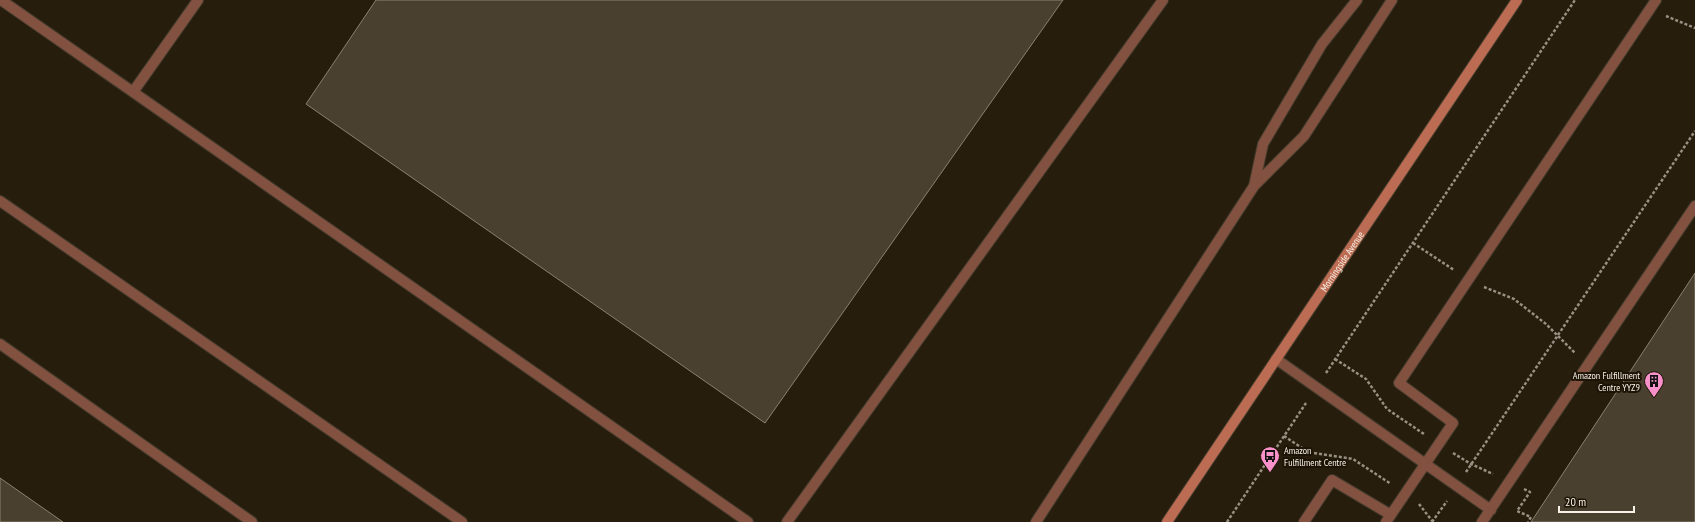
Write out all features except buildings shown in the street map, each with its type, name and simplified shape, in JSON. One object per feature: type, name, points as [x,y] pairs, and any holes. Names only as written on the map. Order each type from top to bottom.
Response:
[{"type":"main road","name":"Morningside Avenue","points":[[1167,522],[1517,0]]},
{"type":"lane","points":[[1,0],[748,522]]},
{"type":"lane","points":[[134,92],[198,0]]},
{"type":"lane","points":[[787,522],[1163,0]]},
{"type":"lane","points":[[1254,186],[1263,144],[1322,44],[1357,0]]},
{"type":"lane","points":[[1036,522],[1254,186],[1304,136],[1392,0]]},
{"type":"lane","points":[[1304,522],[1332,480],[1389,518],[1406,494],[1453,423],[1399,383],[1656,0]]},
{"type":"lane","points":[[0,201],[462,522]]},
{"type":"lane","points":[[1482,522],[1695,206]]},
{"type":"lane","points":[[0,344],[252,522]]},
{"type":"lane","points":[[1276,359],[1317,386],[1490,510]]},
{"type":"path","points":[[1227,522],[1575,0]]},
{"type":"path","points":[[1284,436],[1308,452],[1353,459],[1419,503],[1432,522],[1695,131]]},
{"type":"path","points":[[1413,243],[1468,280],[1514,299],[1546,324],[1576,354],[1619,380]]},
{"type":"path","points":[[1335,359],[1366,380],[1387,410],[1471,464],[1530,492],[1517,511],[1532,517],[1528,522]]},
{"type":"place","name":"Amazon Fulfillment Centre YYZ9","points":[[1654,398]]},
{"type":"place","name":"Amazon Fulfillment Centre","points":[[1270,473]]}]
